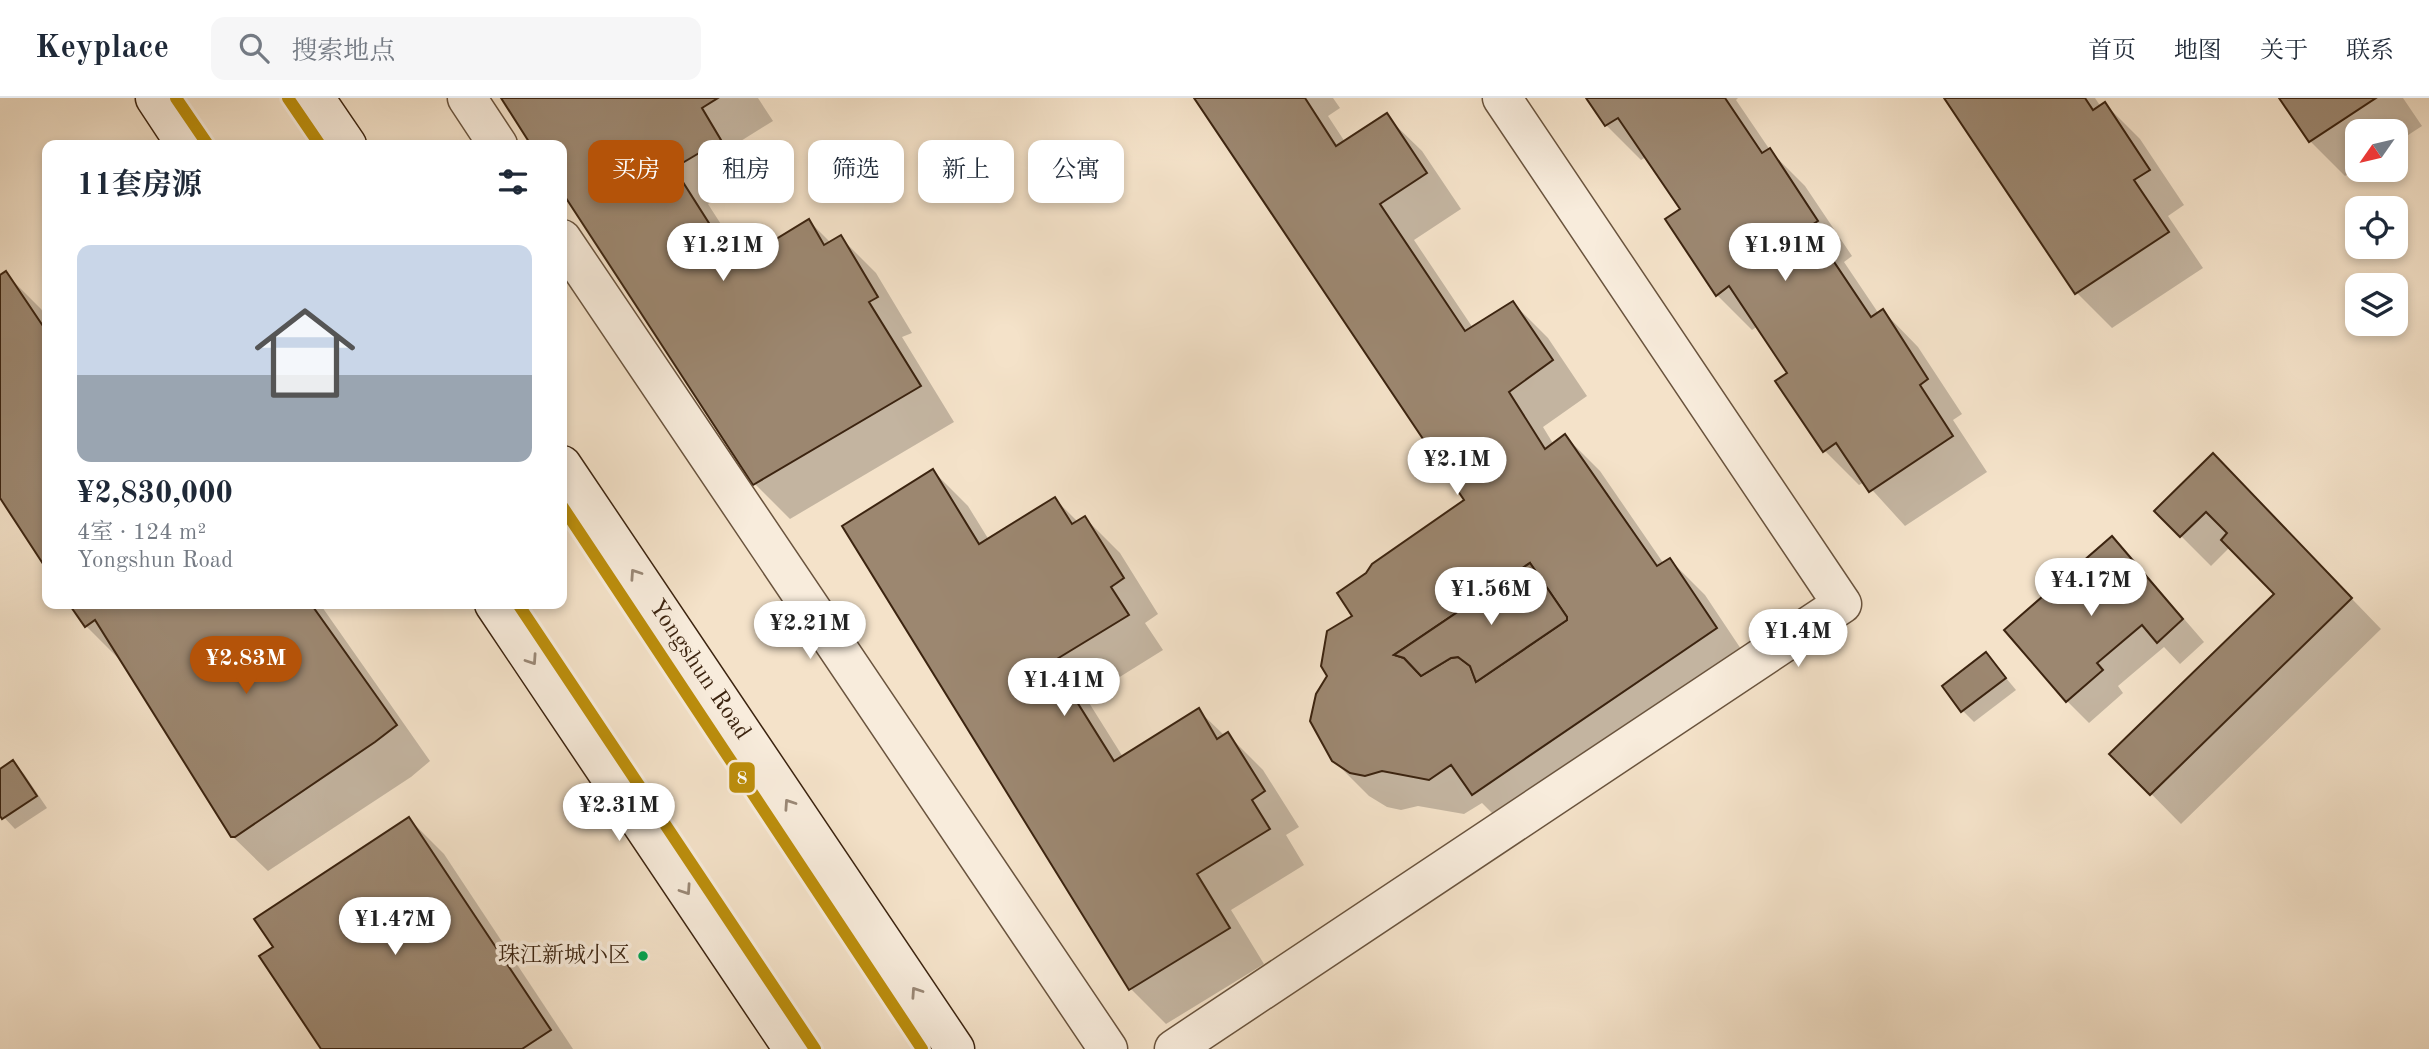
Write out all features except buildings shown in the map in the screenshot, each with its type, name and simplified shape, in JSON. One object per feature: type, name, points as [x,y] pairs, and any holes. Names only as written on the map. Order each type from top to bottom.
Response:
[{"type":"street","points":[[155,98],[183,140]]},
{"type":"street","points":[[315,98],[344,140]]},
{"type":"street","points":[[467,98],[495,140]]},
{"type":"street","points":[[1174,1049],[1843,604],[1502,98]]},
{"type":"street","points":[[567,246],[1108,1049]]},
{"type":"street","name":"Yongshun Road","points":[[567,472],[955,1049]]},
{"type":"street","points":[[497,609],[793,1049]]},
{"type":"transit line","name":"8","points":[[176,98],[205,140]]},
{"type":"transit line","name":"8","points":[[288,98],[317,140]]},
{"type":"transit line","name":"8","points":[[567,514],[922,1049]]},
{"type":"transit line","name":"8","points":[[521,609],[815,1049]]},
{"type":"place","name":"珠江新城小区","points":[[643,956]]}]
